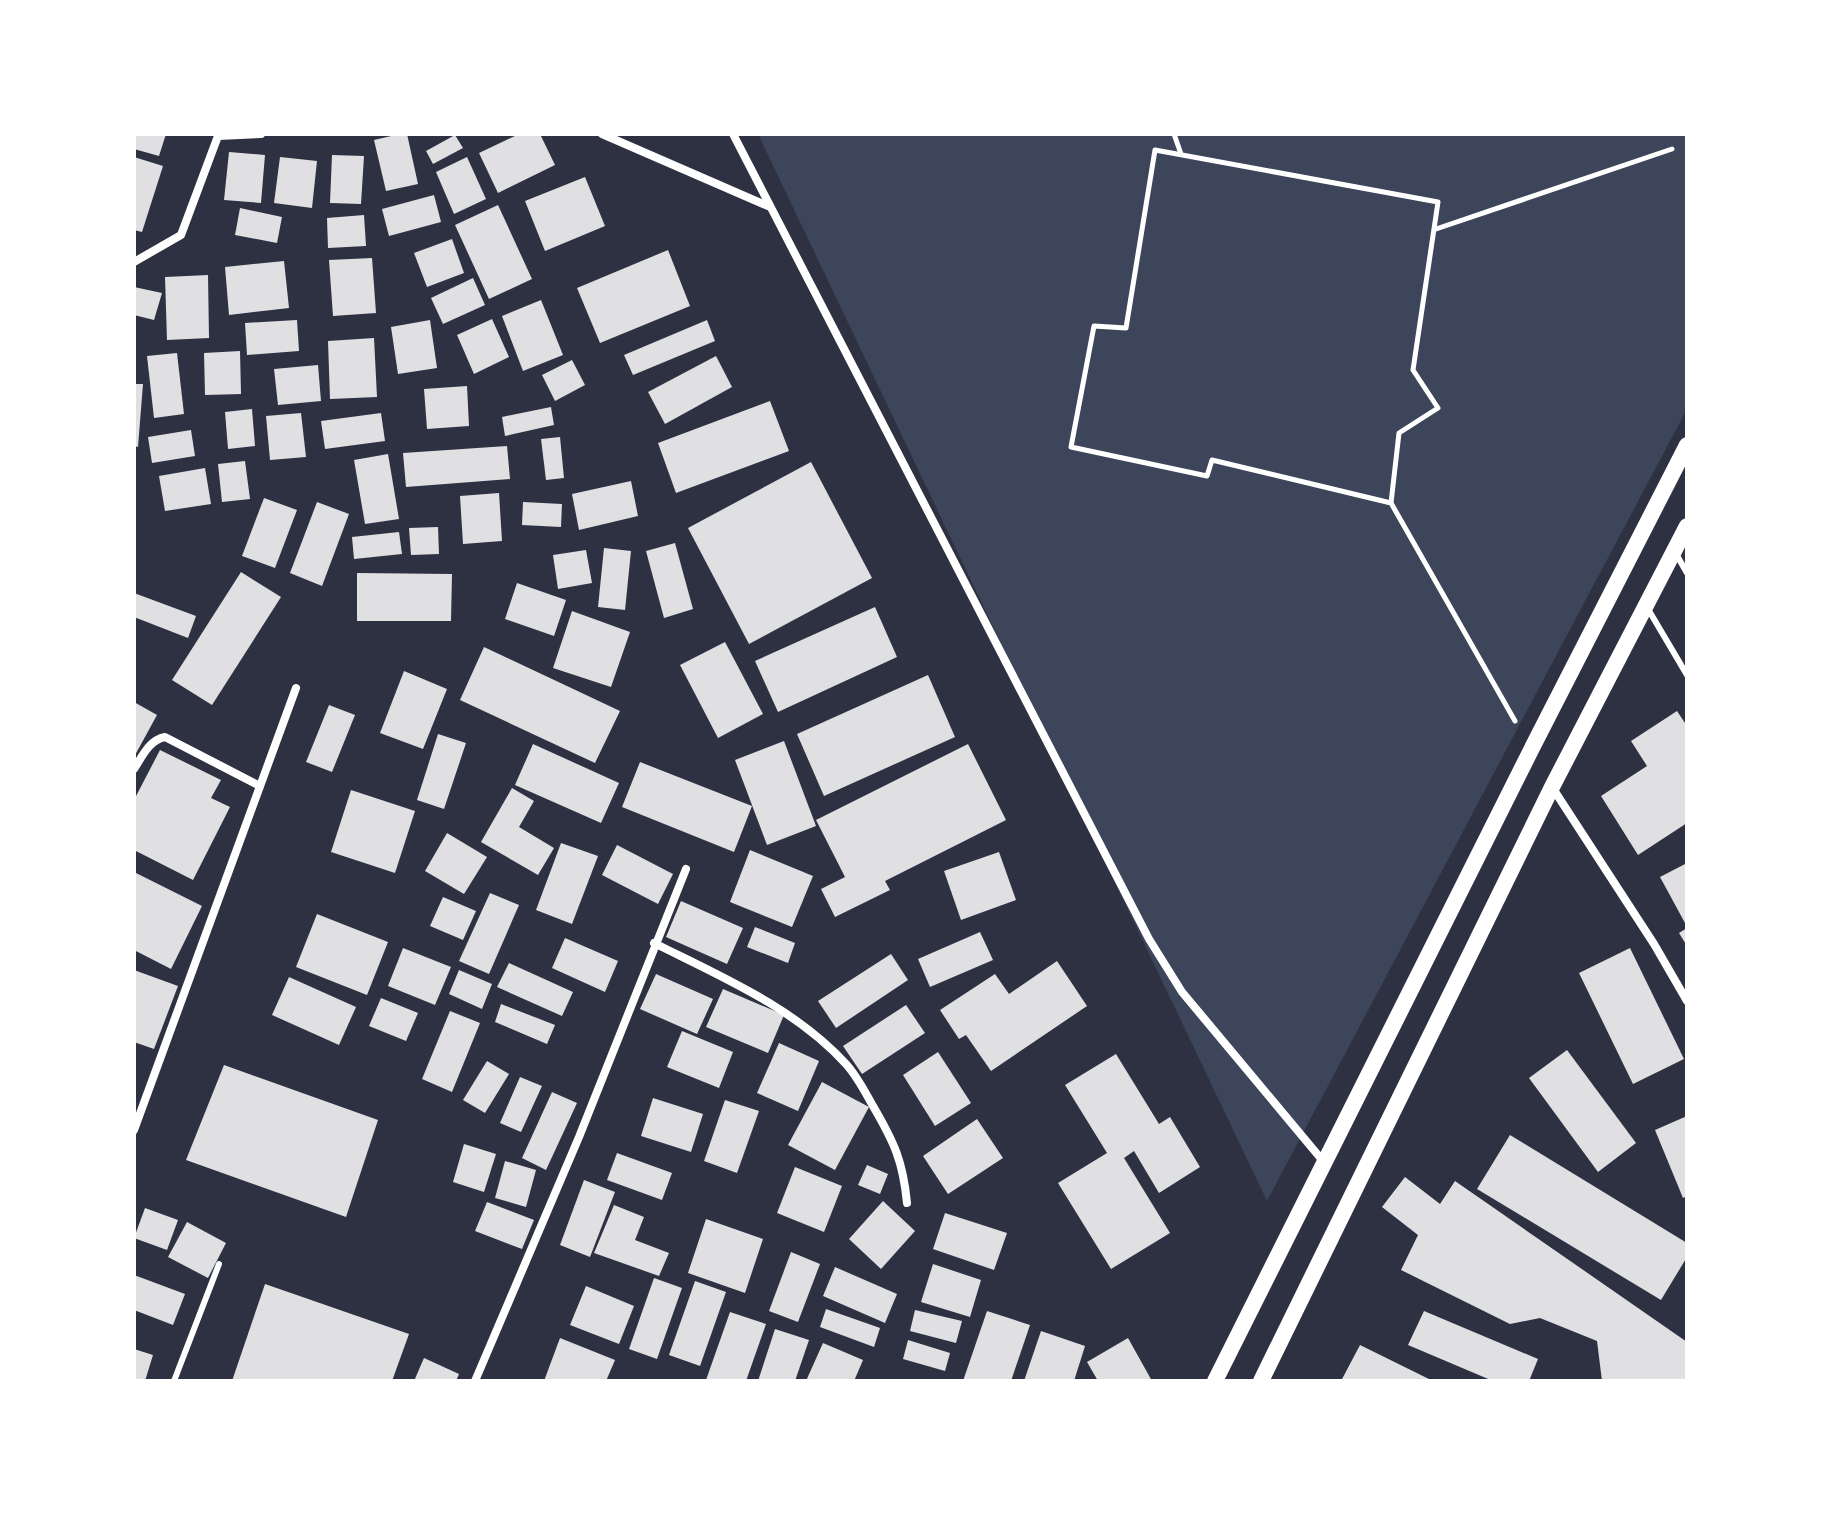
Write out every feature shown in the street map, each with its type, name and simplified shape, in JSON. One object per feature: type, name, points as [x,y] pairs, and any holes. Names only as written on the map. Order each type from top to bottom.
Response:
[{"type":"main road","points":[[1215,1381],[1323,1161],[1687,445]]},
{"type":"main road","points":[[1261,1381],[1552,787],[1687,526]]},
{"type":"street","points":[[134,262],[181,235],[218,136],[261,134]]},
{"type":"street","points":[[602,134],[768,206]]},
{"type":"street","points":[[733,134],[1149,939],[1182,992],[1323,1161]]},
{"type":"street","points":[[134,1130],[296,688]]},
{"type":"street","points":[[134,769],[150,745],[165,737],[260,786]]},
{"type":"street","points":[[1552,787],[1654,944],[1687,1001]]},
{"type":"street","points":[[475,1381],[579,1137],[686,869]]},
{"type":"street","points":[[654,943],[737,984],[798,1022],[820,1038],[849,1067],[893,1143],[903,1169],[907,1203]]},
{"type":"lane","points":[[1674,551],[1687,573]]},
{"type":"lane","points":[[1646,605],[1687,675]]},
{"type":"lane","points":[[174,1381],[219,1264]]},
{"type":"path","points":[[1174,134],[1181,155]]},
{"type":"path","points":[[1436,229],[1672,149]]},
{"type":"path","points":[[1391,503],[1212,460],[1207,476],[1071,447],[1094,326],[1126,328],[1155,150],[1438,202],[1413,370],[1438,408],[1399,433],[1391,503],[1531,750]]},
{"type":"shaded area","points":[[758,134],[1686,134],[1687,409],[1267,1201]]},
{"type":"building","points":[[134,134],[166,134],[159,156],[134,149]]},
{"type":"building","points":[[407,134],[418,184],[386,191],[374,140]]},
{"type":"building","points":[[519,134],[540,134],[555,165],[498,193],[479,153]]},
{"type":"building","points":[[455,135],[463,148],[433,164],[426,151]]},
{"type":"building","points":[[229,152],[265,155],[261,203],[224,200]]},
{"type":"building","points":[[332,155],[364,156],[361,204],[330,203]]},
{"type":"building","points":[[134,157],[163,166],[142,232],[134,230]]},
{"type":"building","points":[[280,157],[317,161],[312,208],[274,203]]},
{"type":"building","points":[[467,157],[486,199],[454,214],[436,172]]},
{"type":"building","points":[[585,177],[605,226],[545,251],[525,201]]},
{"type":"building","points":[[434,195],[441,222],[389,236],[382,209]]},
{"type":"building","points":[[498,205],[532,279],[489,299],[455,225]]},
{"type":"building","points":[[240,208],[282,217],[277,243],[235,235]]},
{"type":"building","points":[[364,215],[366,246],[328,248],[327,218]]},
{"type":"building","points":[[452,239],[464,273],[427,287],[414,253]]},
{"type":"building","points":[[668,250],[690,306],[600,343],[577,288]]},
{"type":"building","points":[[372,258],[376,313],[333,316],[329,260]]},
{"type":"building","points":[[284,261],[289,308],[229,315],[225,267]]},
{"type":"building","points":[[208,275],[209,338],[167,340],[165,277]]},
{"type":"building","points":[[473,278],[485,305],[443,324],[431,298]]},
{"type":"building","points":[[134,287],[162,293],[154,320],[134,315]]},
{"type":"building","points":[[541,300],[563,355],[523,371],[502,316]]},
{"type":"building","points":[[492,319],[509,357],[474,374],[457,335]]},
{"type":"building","points":[[297,320],[299,351],[247,355],[245,323]]},
{"type":"building","points":[[430,320],[437,368],[398,374],[391,327]]},
{"type":"building","points":[[707,320],[715,341],[633,375],[624,355]]},
{"type":"building","points":[[374,338],[377,397],[330,399],[328,341]]},
{"type":"building","points":[[240,351],[241,394],[205,395],[204,353]]},
{"type":"building","points":[[177,353],[184,414],[154,418],[147,356]]},
{"type":"building","points":[[716,356],[732,387],[665,424],[648,392]]},
{"type":"building","points":[[572,360],[585,385],[555,401],[542,375]]},
{"type":"building","points":[[318,365],[321,401],[278,405],[274,369]]},
{"type":"building","points":[[134,384],[143,384],[138,447],[134,446]]},
{"type":"building","points":[[467,386],[469,426],[427,429],[424,389]]},
{"type":"building","points":[[770,401],[789,451],[676,493],[658,443]]},
{"type":"building","points":[[551,407],[554,425],[505,436],[502,417]]},
{"type":"building","points":[[252,409],[255,446],[228,449],[225,412]]},
{"type":"building","points":[[301,413],[306,457],[270,460],[266,416]]},
{"type":"building","points":[[381,413],[385,441],[325,449],[321,421]]},
{"type":"building","points":[[191,430],[195,456],[152,463],[148,437]]},
{"type":"building","points":[[560,437],[564,478],[546,480],[541,439]]},
{"type":"building","points":[[507,446],[510,479],[406,487],[403,453]]},
{"type":"building","points":[[388,454],[399,519],[365,524],[354,460]]},
{"type":"building","points":[[245,461],[250,499],[222,502],[218,464]]},
{"type":"building","points":[[811,462],[872,578],[749,644],[688,528]]},
{"type":"building","points":[[205,468],[211,504],[165,511],[159,476]]},
{"type":"building","points":[[631,481],[638,516],[579,530],[572,494]]},
{"type":"building","points":[[499,493],[502,541],[463,544],[460,496]]},
{"type":"building","points":[[264,498],[297,510],[275,568],[242,556]]},
{"type":"building","points":[[317,502],[349,514],[322,586],[290,573]]},
{"type":"building","points":[[523,502],[562,504],[561,527],[522,525]]},
{"type":"building","points":[[438,527],[439,554],[411,555],[409,528]]},
{"type":"building","points":[[399,532],[402,554],[354,559],[352,537]]},
{"type":"building","points":[[675,543],[693,609],[664,618],[646,551]]},
{"type":"building","points":[[604,548],[631,551],[625,610],[598,607]]},
{"type":"building","points":[[586,550],[592,583],[558,589],[553,555]]},
{"type":"building","points":[[241,572],[281,597],[212,705],[172,680]]},
{"type":"building","points":[[357,573],[452,574],[451,621],[357,621]]},
{"type":"building","points":[[517,583],[566,600],[554,636],[505,619]]},
{"type":"building","points":[[134,593],[196,616],[188,638],[134,617]]},
{"type":"building","points":[[875,607],[897,657],[778,712],[755,661]]},
{"type":"building","points":[[572,611],[630,632],[611,687],[553,668]]},
{"type":"building","points":[[725,642],[763,714],[718,738],[680,665]]},
{"type":"building","points":[[484,647],[620,711],[595,763],[460,700]]},
{"type":"building","points":[[404,671],[447,689],[423,749],[380,733]]},
{"type":"building","points":[[928,675],[955,737],[824,796],[797,734]]},
{"type":"building","points":[[134,702],[157,715],[134,757]]},
{"type":"building","points":[[329,705],[355,715],[332,772],[306,762]]},
{"type":"building","points":[[1677,711],[1687,726],[1687,823],[1638,855],[1601,796],[1647,766],[1631,741]]},
{"type":"building","points":[[438,734],[466,743],[444,809],[417,800]]},
{"type":"building","points":[[784,741],[816,826],[767,845],[735,760]]},
{"type":"building","points":[[533,744],[619,783],[601,823],[515,785]]},
{"type":"building","points":[[968,744],[1006,820],[885,881],[890,890],[835,917],[821,889],[845,877],[816,820]]},
{"type":"building","points":[[160,750],[221,780],[211,798],[230,807],[193,880],[134,850],[134,800]]},
{"type":"building","points":[[640,762],[752,806],[734,852],[622,807]]},
{"type":"building","points":[[512,788],[534,801],[519,827],[554,848],[538,875],[481,842]]},
{"type":"building","points":[[351,790],[415,811],[395,873],[331,852]]},
{"type":"building","points":[[447,833],[487,857],[464,894],[425,871]]},
{"type":"building","points":[[561,843],[598,856],[572,924],[536,910]]},
{"type":"building","points":[[617,845],[673,874],[658,904],[602,875]]},
{"type":"building","points":[[750,850],[813,876],[792,927],[730,902]]},
{"type":"building","points":[[999,852],[1016,900],[961,920],[944,871]]},
{"type":"building","points":[[1687,863],[1687,921],[1685,923],[1660,877]]},
{"type":"building","points":[[134,872],[202,906],[171,969],[134,950]]},
{"type":"building","points":[[490,893],[519,905],[489,974],[459,961]]},
{"type":"building","points":[[443,897],[476,911],[463,940],[430,926]]},
{"type":"building","points":[[681,901],[743,928],[727,964],[666,937]]},
{"type":"building","points":[[317,914],[388,942],[367,995],[296,967]]},
{"type":"building","points":[[755,927],[795,943],[788,963],[747,947]]},
{"type":"building","points":[[1687,928],[1687,946],[1679,933]]},
{"type":"building","points":[[980,932],[993,960],[930,987],[918,959]]},
{"type":"building","points":[[565,938],[618,961],[605,992],[552,968]]},
{"type":"building","points":[[403,948],[451,967],[435,1005],[388,986]]},
{"type":"building","points":[[1630,948],[1684,1059],[1633,1084],[1579,973]]},
{"type":"building","points":[[891,954],[908,980],[836,1028],[818,1001]]},
{"type":"building","points":[[1057,961],[1087,1006],[991,1071],[966,1035],[959,1039],[940,1010],[995,974],[1009,994]]},
{"type":"building","points":[[509,963],[573,992],[562,1016],[497,987]]},
{"type":"building","points":[[134,970],[178,986],[154,1049],[134,1042]]},
{"type":"building","points":[[459,970],[492,984],[482,1009],[449,994]]},
{"type":"building","points":[[656,974],[713,999],[697,1034],[640,1009]]},
{"type":"building","points":[[289,977],[356,1007],[339,1045],[272,1015]]},
{"type":"building","points":[[723,989],[784,1015],[768,1053],[706,1027]]},
{"type":"building","points":[[381,998],[418,1013],[406,1041],[369,1026]]},
{"type":"building","points":[[501,1004],[555,1025],[547,1044],[495,1022]]},
{"type":"building","points":[[906,1005],[925,1033],[862,1074],[843,1046]]},
{"type":"building","points":[[450,1011],[480,1023],[452,1092],[422,1079]]},
{"type":"building","points":[[682,1031],[733,1052],[719,1088],[667,1067]]},
{"type":"building","points":[[779,1043],[819,1061],[798,1111],[757,1093]]},
{"type":"building","points":[[1567,1050],[1636,1143],[1598,1172],[1529,1078]]},
{"type":"building","points":[[938,1052],[971,1103],[935,1126],[903,1075]]},
{"type":"building","points":[[1116,1054],[1159,1124],[1170,1117],[1200,1167],[1159,1193],[1134,1151],[1124,1158],[1170,1233],[1111,1269],[1058,1183],[1107,1153],[1065,1085]]},
{"type":"building","points":[[487,1061],[509,1074],[485,1113],[463,1100]]},
{"type":"building","points":[[224,1065],[378,1120],[346,1217],[186,1160]]},
{"type":"building","points":[[520,1077],[542,1086],[521,1132],[500,1123]]},
{"type":"building","points":[[822,1082],[869,1107],[835,1170],[788,1145]]},
{"type":"building","points":[[552,1092],[577,1103],[546,1170],[522,1158]]},
{"type":"building","points":[[653,1098],[703,1114],[691,1152],[641,1136]]},
{"type":"building","points":[[725,1100],[759,1111],[737,1173],[704,1161]]},
{"type":"building","points":[[1687,1116],[1687,1196],[1683,1198],[1655,1130]]},
{"type":"building","points":[[977,1119],[1003,1158],[948,1194],[923,1156]]},
{"type":"building","points":[[1510,1135],[1687,1243],[1687,1257],[1661,1300],[1477,1189]]},
{"type":"building","points":[[464,1144],[496,1154],[484,1192],[453,1182]]},
{"type":"building","points":[[617,1153],[672,1173],[662,1200],[607,1180]]},
{"type":"building","points":[[505,1161],[536,1170],[526,1207],[495,1198]]},
{"type":"building","points":[[867,1165],[888,1174],[880,1194],[858,1185]]},
{"type":"building","points":[[795,1167],[842,1186],[824,1232],[777,1213]]},
{"type":"building","points":[[1405,1177],[1440,1204],[1455,1181],[1687,1342],[1687,1381],[1602,1381],[1597,1341],[1540,1318],[1510,1324],[1401,1270],[1418,1235],[1382,1207]]},
{"type":"building","points":[[584,1180],[615,1192],[590,1257],[560,1245]]},
{"type":"building","points":[[883,1201],[915,1231],[881,1269],[849,1239]]},
{"type":"building","points":[[487,1202],[534,1220],[522,1249],[475,1231]]},
{"type":"building","points":[[614,1205],[644,1217],[635,1240],[669,1253],[659,1276],[594,1253]]},
{"type":"building","points":[[145,1208],[178,1220],[167,1250],[134,1238]]},
{"type":"building","points":[[945,1213],[1007,1233],[994,1270],[933,1249]]},
{"type":"building","points":[[706,1219],[763,1239],[745,1293],[688,1273]]},
{"type":"building","points":[[187,1222],[226,1243],[208,1278],[168,1257]]},
{"type":"building","points":[[791,1252],[820,1264],[798,1322],[769,1311]]},
{"type":"building","points":[[933,1264],[981,1280],[970,1317],[921,1302]]},
{"type":"building","points":[[835,1267],[897,1294],[885,1323],[823,1296]]},
{"type":"building","points":[[134,1275],[185,1294],[173,1325],[134,1310]]},
{"type":"building","points":[[654,1278],[682,1288],[657,1359],[629,1349]]},
{"type":"building","points":[[695,1281],[726,1292],[700,1366],[669,1355]]},
{"type":"building","points":[[265,1284],[409,1334],[392,1381],[232,1381]]},
{"type":"building","points":[[586,1286],[634,1306],[619,1344],[570,1325]]},
{"type":"building","points":[[826,1309],[880,1328],[874,1347],[820,1327]]},
{"type":"building","points":[[915,1310],[962,1321],[956,1343],[910,1331]]},
{"type":"building","points":[[987,1311],[1030,1325],[1011,1381],[963,1381]]},
{"type":"building","points":[[1424,1311],[1538,1359],[1529,1381],[1493,1381],[1408,1345]]},
{"type":"building","points":[[730,1312],[766,1324],[746,1381],[708,1381],[706,1380]]},
{"type":"building","points":[[775,1329],[809,1340],[795,1381],[758,1381]]},
{"type":"building","points":[[1041,1331],[1085,1346],[1074,1381],[1024,1381]]},
{"type":"building","points":[[560,1338],[615,1360],[606,1381],[544,1381]]},
{"type":"building","points":[[1128,1338],[1152,1381],[1098,1381],[1087,1362]]},
{"type":"building","points":[[908,1340],[950,1353],[945,1371],[903,1359]]},
{"type":"building","points":[[823,1343],[863,1360],[854,1381],[806,1381]]},
{"type":"building","points":[[1360,1345],[1433,1381],[1341,1381]]},
{"type":"building","points":[[134,1349],[153,1355],[145,1381],[134,1381]]},
{"type":"building","points":[[424,1358],[459,1374],[456,1381],[414,1381]]}]
